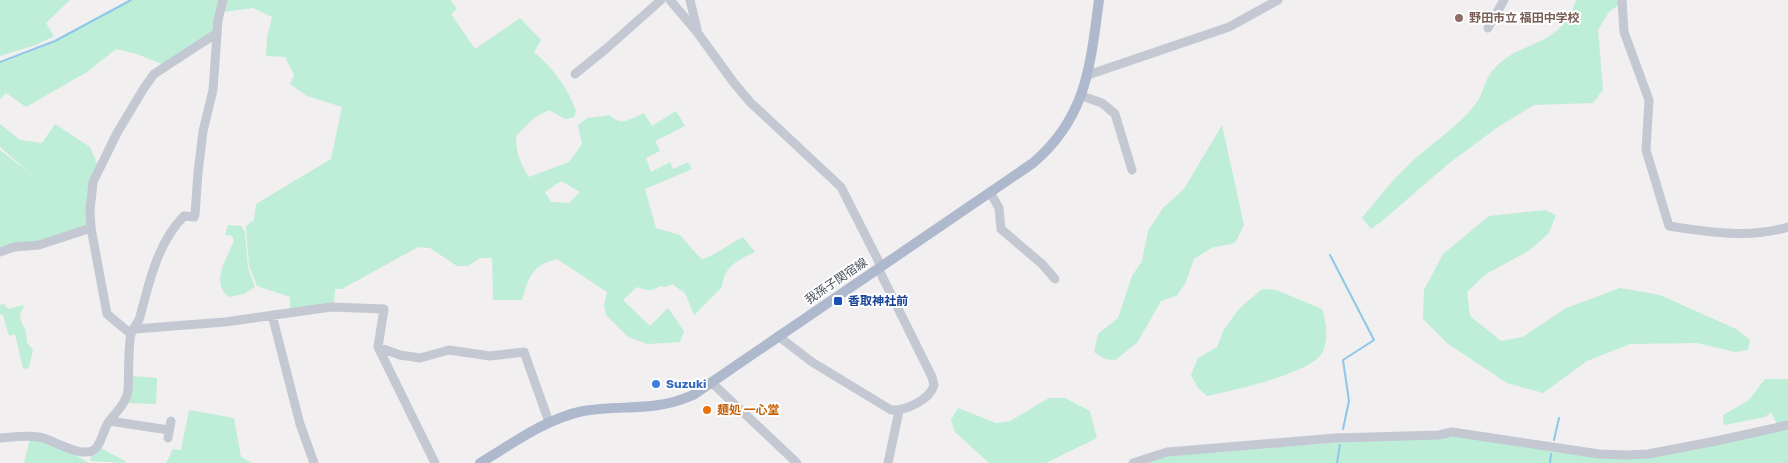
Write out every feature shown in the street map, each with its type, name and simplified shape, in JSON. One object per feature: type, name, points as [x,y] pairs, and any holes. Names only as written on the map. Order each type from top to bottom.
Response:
[{"type":"main road","name":"我孫子関宿線","points":[[480,463],[550,422],[585,411],[651,408],[670,404],[693,395],[1033,163],[1049,149],[1069,124],[1082,96],[1088,76],[1099,0]]},
{"type":"street","points":[[0,438],[37,437],[80,452],[89,452],[96,449],[109,421],[127,396],[133,331],[162,249],[178,222],[184,216],[194,217],[195,214],[203,131],[213,90],[218,20],[223,0]]},
{"type":"street","points":[[574,74],[607,48],[661,0]]},
{"type":"street","points":[[670,0],[750,102],[842,187],[932,377],[934,385],[927,396],[899,411],[891,410],[878,404],[812,362],[778,336]]},
{"type":"street","points":[[690,0],[697,32]]},
{"type":"street","points":[[1088,76],[1230,27],[1278,0]]},
{"type":"street","points":[[1488,28],[1504,0]]},
{"type":"street","points":[[1622,0],[1624,32],[1649,100],[1646,150],[1669,226],[1718,234],[1751,233],[1788,227]]},
{"type":"street","points":[[217,33],[154,74],[99,165],[92,182],[90,228],[107,314],[133,331],[225,322],[340,307],[384,309],[378,347],[435,463]]},
{"type":"street","points":[[1082,96],[1106,105],[1115,114],[1132,170]]},
{"type":"street","points":[[990,192],[999,208],[1001,229],[1042,264],[1055,279]]},
{"type":"street","points":[[0,252],[14,247],[39,245],[90,228]]},
{"type":"street","points":[[272,315],[300,424],[314,463]]},
{"type":"street","points":[[378,347],[400,355],[420,358],[452,350],[490,356],[524,352],[550,422]]},
{"type":"street","points":[[711,382],[797,463]]},
{"type":"street","points":[[888,463],[899,411]]},
{"type":"street","points":[[109,421],[169,430]]},
{"type":"street","points":[[1133,463],[1146,457],[1167,452],[1335,438],[1439,435],[1452,432],[1599,454],[1648,454],[1788,425]]},
{"type":"green space","points":[[0,0],[70,0],[46,23],[54,36],[36,45],[0,56]]},
{"type":"green space","points":[[132,0],[450,0],[457,9],[451,14],[475,49],[520,18],[541,40],[534,52],[559,79],[569,94],[576,111],[574,117],[565,119],[549,110],[534,118],[516,136],[519,158],[529,177],[569,162],[582,144],[578,125],[587,118],[610,115],[618,121],[626,121],[644,113],[652,126],[676,111],[685,126],[655,141],[660,151],[646,158],[651,172],[670,162],[673,169],[688,162],[692,169],[645,189],[656,228],[680,235],[701,259],[710,256],[743,237],[755,252],[743,258],[729,269],[723,280],[722,287],[694,315],[685,293],[672,284],[666,287],[659,286],[652,290],[637,287],[623,300],[650,326],[668,308],[684,331],[680,342],[648,344],[628,337],[606,315],[604,305],[607,292],[557,259],[542,265],[533,273],[522,300],[493,300],[492,258],[480,258],[468,266],[457,266],[430,248],[418,247],[342,289],[335,289],[334,306],[290,309],[290,297],[257,286],[249,266],[246,226],[254,220],[256,204],[331,159],[342,107],[307,96],[290,84],[294,75],[285,57],[266,56],[267,38],[272,17],[253,8],[224,12],[217,32],[167,66],[137,54],[116,49],[87,72],[26,107],[6,93],[0,99],[0,63],[43,47]],"holes":[[[561,181],[580,192],[569,203],[551,202],[545,192]]]},
{"type":"green space","points":[[1576,0],[1625,0],[1609,12],[1598,30],[1603,90],[1593,103],[1534,105],[1498,127],[1448,164],[1371,229],[1362,218],[1403,170],[1471,110],[1479,99],[1490,74],[1501,62],[1513,54],[1549,37],[1560,28],[1569,17]]},
{"type":"green space","points":[[0,124],[20,140],[42,143],[55,124],[90,147],[98,166],[90,225],[60,238],[0,250],[0,150],[31,174],[0,147]]},
{"type":"green space","points":[[1222,125],[1244,225],[1235,243],[1211,248],[1194,259],[1185,284],[1176,296],[1161,301],[1137,343],[1115,360],[1105,359],[1094,352],[1098,334],[1118,318],[1132,276],[1142,261],[1148,231],[1163,208],[1184,189]]},
{"type":"green space","points":[[1545,210],[1556,215],[1549,233],[1530,250],[1486,274],[1467,292],[1470,316],[1501,341],[1523,337],[1566,308],[1620,288],[1660,295],[1736,329],[1750,340],[1748,350],[1735,352],[1697,343],[1630,344],[1587,361],[1543,393],[1507,383],[1447,343],[1423,319],[1424,290],[1443,254],[1489,216]]},
{"type":"green space","points":[[228,225],[241,226],[245,232],[248,268],[255,287],[244,294],[228,297],[220,283],[220,276],[234,240],[232,236],[225,235]]},
{"type":"green space","points":[[1262,289],[1276,290],[1322,309],[1326,324],[1323,351],[1317,359],[1289,374],[1207,396],[1198,388],[1191,375],[1198,358],[1217,347],[1224,329],[1240,308]]},
{"type":"green space","points":[[4,304],[8,309],[23,305],[24,307],[20,313],[21,321],[26,332],[27,343],[33,350],[29,367],[26,369],[23,368],[15,334],[9,336],[3,315],[0,314],[0,305]]},
{"type":"green space","points":[[131,376],[157,378],[156,404],[126,403]]},
{"type":"green space","points":[[1765,379],[1788,379],[1788,421],[1777,424],[1771,412],[1765,417],[1724,425],[1723,415],[1749,400]]},
{"type":"green space","points":[[1049,398],[1065,398],[1090,411],[1097,438],[1046,463],[989,463],[955,432],[951,420],[958,408],[996,423],[1010,421]]},
{"type":"green space","points":[[189,410],[234,418],[241,457],[252,463],[166,463],[173,449],[181,450]]},
{"type":"green space","points":[[1788,428],[1788,463],[1143,463],[1163,456],[1427,435],[1474,438],[1602,458]]},
{"type":"green space","points":[[30,439],[54,445],[89,463],[24,463]]},
{"type":"green space","points":[[99,447],[126,463],[90,461],[92,453]]},
{"type":"waterway","points":[[0,62],[55,41],[131,0]]},
{"type":"waterway","points":[[1330,255],[1374,340],[1343,360],[1349,401],[1343,429]]},
{"type":"waterway","points":[[1554,440],[1559,418]]},
{"type":"waterway","points":[[1337,463],[1340,445]]},
{"type":"waterway","points":[[1550,463],[1551,454]]},
{"type":"place","name":"野田市立 福田中学校","points":[[1459,18]]},
{"type":"place","name":"香取神社前","points":[[838,301]]},
{"type":"place","name":"Suzuki","points":[[656,384]]},
{"type":"place","name":"麺処 一心堂","points":[[707,410]]}]
